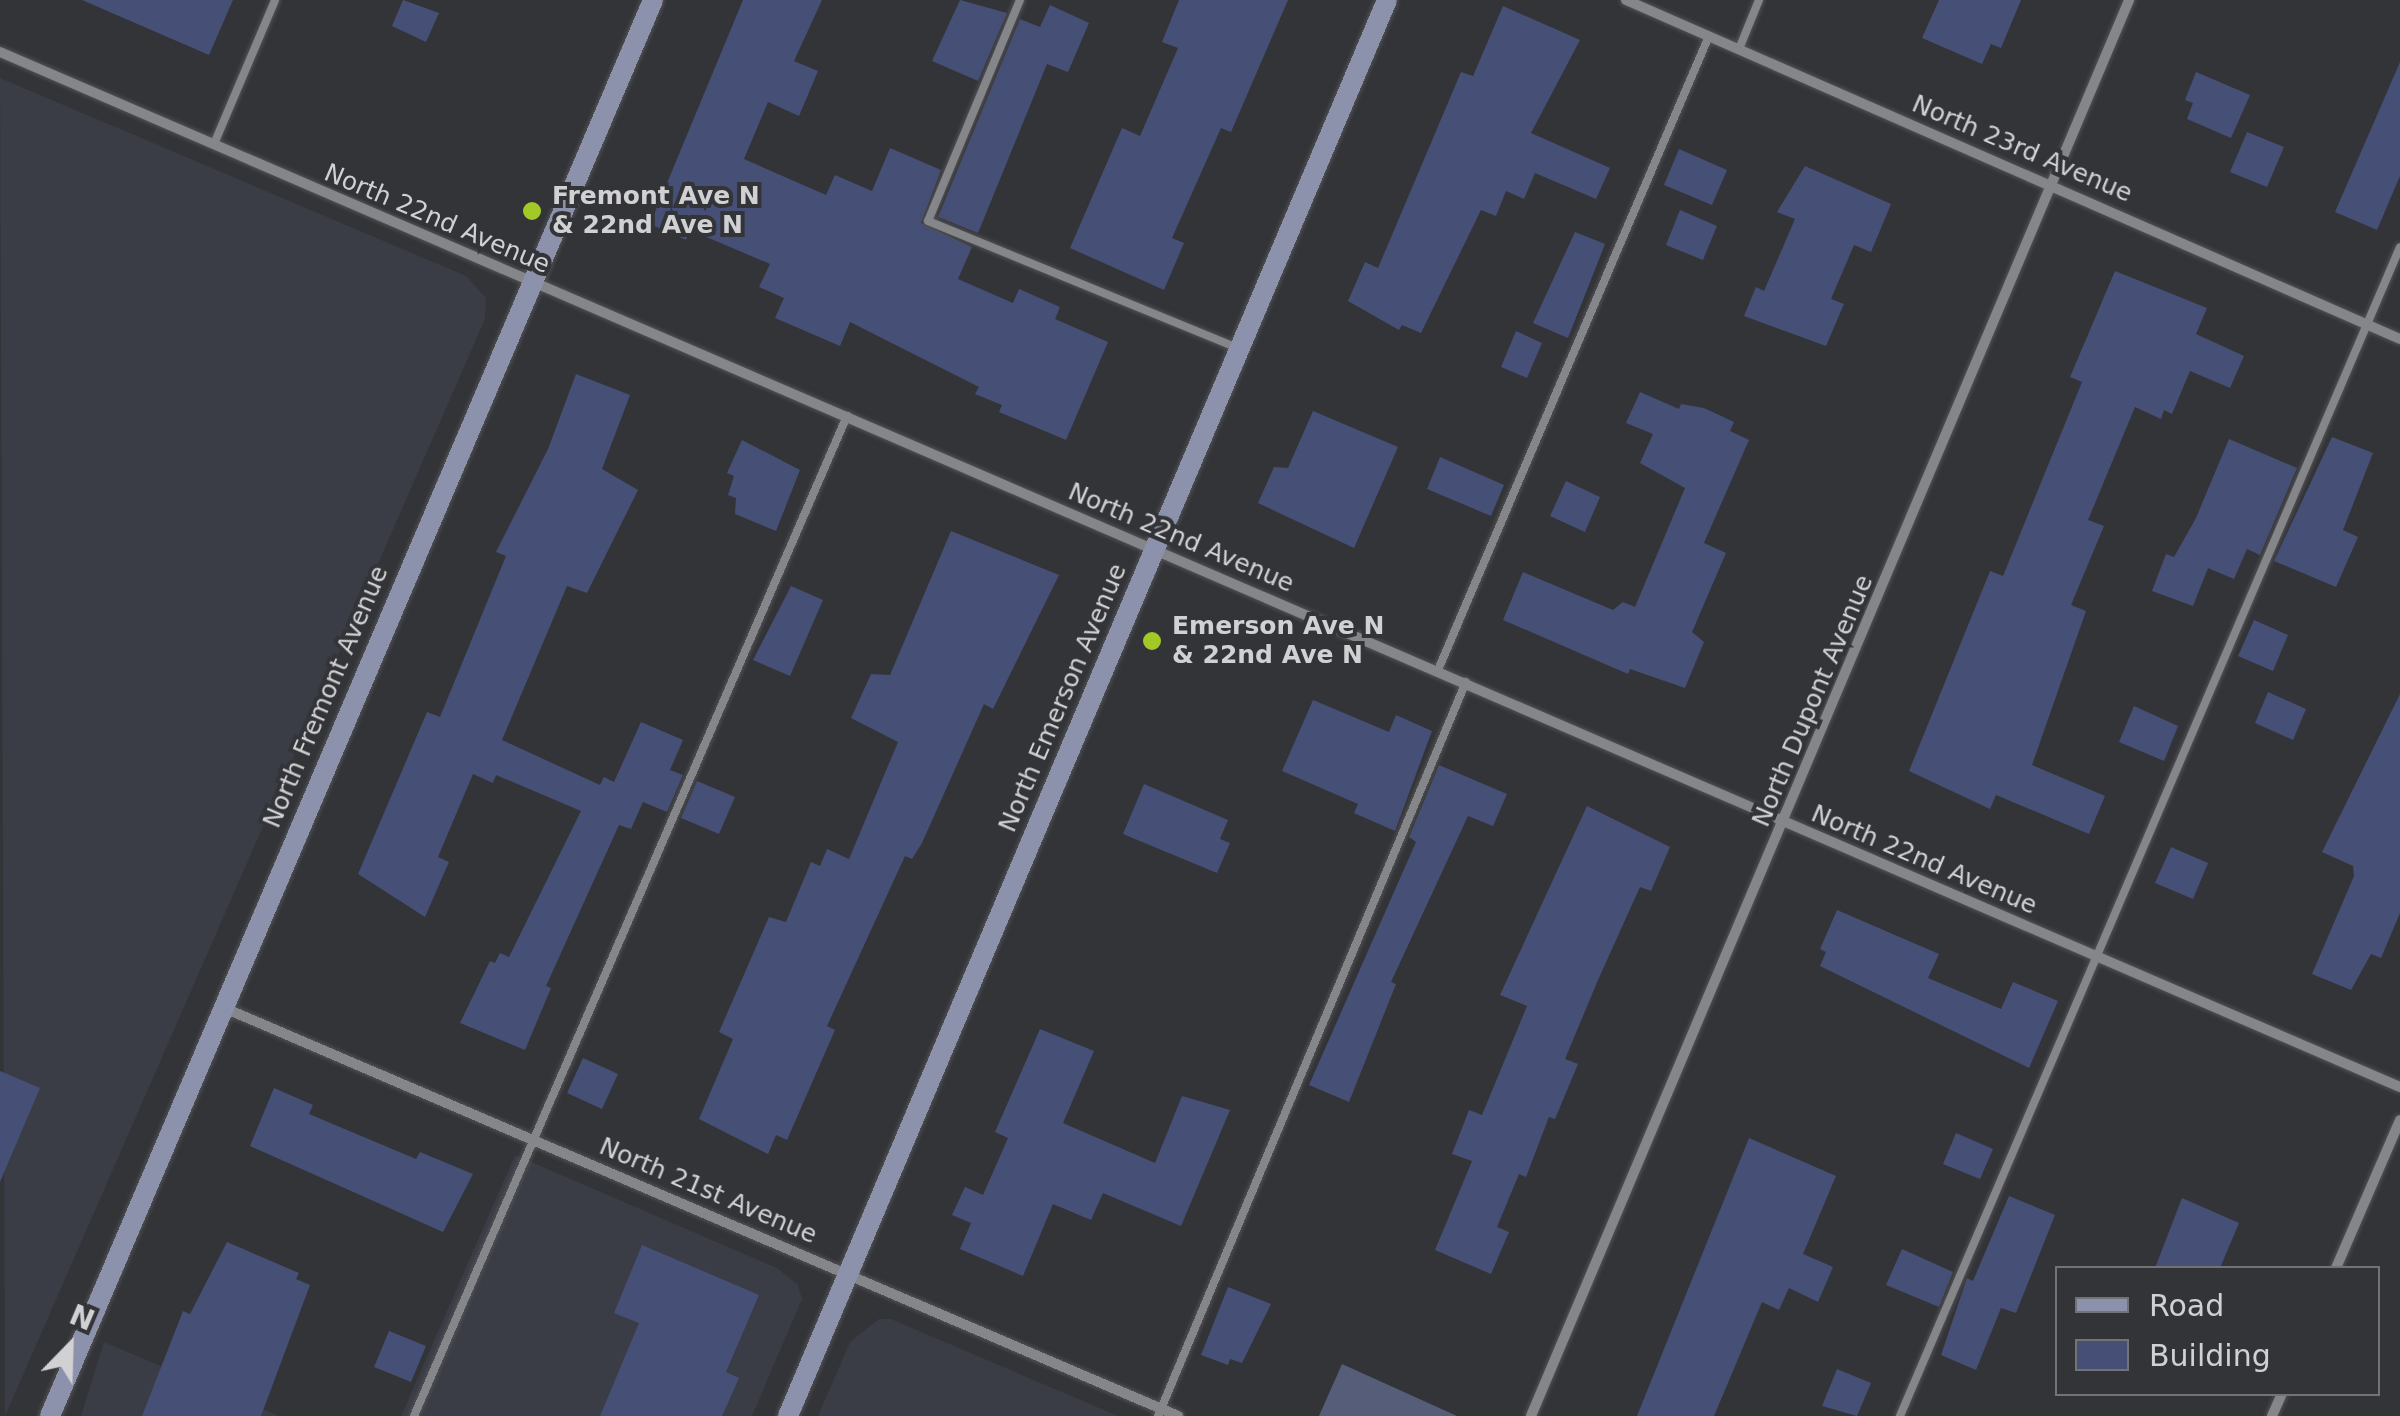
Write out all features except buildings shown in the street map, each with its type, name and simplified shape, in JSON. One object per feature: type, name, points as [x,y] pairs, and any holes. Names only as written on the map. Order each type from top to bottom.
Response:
[{"type":"street","name":"North Fremont Avenue","points":[[50,1416],[221,1006],[653,0]]},
{"type":"street","name":"North Emerson Avenue","points":[[788,1416],[1387,0]]},
{"type":"street","name":"North 23rd Avenue","points":[[1626,0],[2051,182],[2400,339]]},
{"type":"street","name":"North Dupont Avenue","points":[[1531,1416],[2129,0]]},
{"type":"street","name":"North 22nd Avenue","points":[[0,52],[2400,1088]]},
{"type":"street","name":"North 21st Avenue","points":[[221,1006],[532,1137],[1159,1412],[1178,1416]]},
{"type":"street","points":[[2337,1266],[2400,1120]]},
{"type":"lane","points":[[214,144],[276,0]]},
{"type":"lane","points":[[1020,0],[928,221],[1238,348]]},
{"type":"lane","points":[[1739,50],[1759,0]]},
{"type":"lane","points":[[1438,670],[1708,36]]},
{"type":"lane","points":[[1900,1416],[2400,248]]},
{"type":"lane","points":[[414,1416],[847,416]]},
{"type":"lane","points":[[1159,1412],[1466,682]]},
{"type":"shaded area","points":[[0,78],[466,276],[486,298],[485,319],[5,1416]]},
{"type":"shaded area","points":[[515,1155],[777,1268],[798,1285],[802,1299],[752,1416],[401,1416]]},
{"type":"shaded area","points":[[879,1319],[891,1319],[1118,1416],[818,1416],[850,1342]]},
{"type":"shaded area","points":[[104,1342],[279,1416],[81,1416]]},
{"type":"shaded area","points":[[1342,1364],[1457,1416],[1319,1416]]},
{"type":"place","name":"Fremont Ave N & 22nd Ave N","points":[[532,211]]},
{"type":"place","name":"Emerson Ave N & 22nd Ave N","points":[[1152,641]]}]
